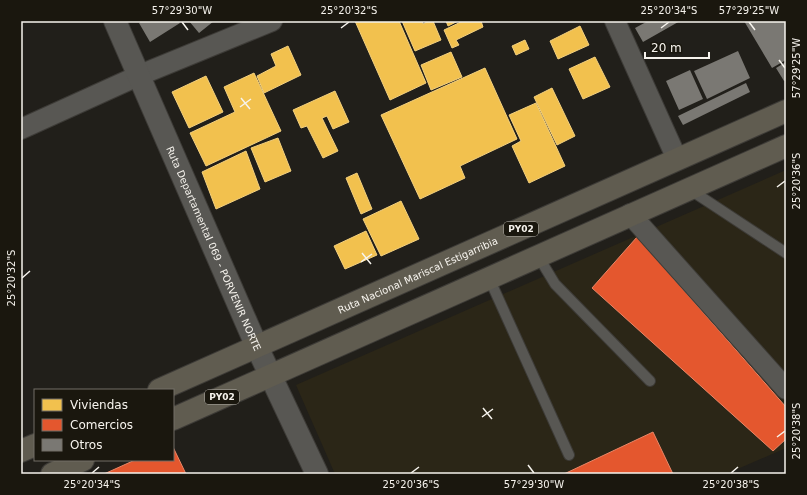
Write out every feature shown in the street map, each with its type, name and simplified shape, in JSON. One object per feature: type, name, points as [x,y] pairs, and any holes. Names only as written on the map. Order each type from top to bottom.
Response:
[{"type":"highway","name":"Ruta Nacional Mariscal Estigarribia","points":[[161,389],[786,111]]},
{"type":"highway","name":"PY02","points":[[174,419],[630,214],[786,146]]},
{"type":"highway","points":[[21,451],[34,445]]},
{"type":"highway","points":[[52,474],[81,461]]},
{"type":"main road","name":"Ruta Departamental 069 - PORVENIR NORTE","points":[[115,21],[140,75],[257,347],[317,474]]},
{"type":"street","points":[[21,129],[140,75],[272,21]]},
{"type":"street","points":[[615,21],[677,159]]},
{"type":"street","points":[[630,214],[786,389]]},
{"type":"lane","points":[[689,189],[786,253]]},
{"type":"lane","points":[[538,256],[555,284],[650,381]]},
{"type":"lane","points":[[489,278],[568,454]]},
{"type":"shaded area","points":[[786,170],[786,448],[726,474],[335,474],[296,385]]},
{"type":"building: Viviendas","points":[[355,21],[399,21],[426,83],[390,100]]},
{"type":"building: Viviendas","points":[[402,21],[422,21],[423,24],[433,21],[441,40],[415,51]]},
{"type":"building: Viviendas","points":[[446,21],[458,21],[448,26]]},
{"type":"building: Viviendas","points":[[463,21],[481,21],[483,27],[456,40],[459,45],[452,48],[444,30]]},
{"type":"building: Viviendas","points":[[580,26],[589,45],[558,59],[550,41]]},
{"type":"building: Viviendas","points":[[525,40],[529,49],[516,55],[512,46]]},
{"type":"building: Viviendas","points":[[288,46],[301,75],[264,93],[257,76],[276,66],[271,54]]},
{"type":"building: Viviendas","points":[[451,52],[462,77],[431,90],[421,65]]},
{"type":"building: Viviendas","points":[[595,57],[610,87],[583,99],[569,69]]},
{"type":"building: Viviendas","points":[[485,68],[517,139],[460,166],[465,178],[420,199],[381,115]]},
{"type":"building: Viviendas","points":[[254,73],[281,131],[206,166],[190,133],[235,112],[224,87]]},
{"type":"building: Viviendas","points":[[206,76],[223,112],[189,128],[172,92]]},
{"type":"building: Viviendas","points":[[552,88],[575,136],[557,145],[534,97]]},
{"type":"building: Viviendas","points":[[335,91],[349,122],[333,129],[327,116],[322,118],[338,151],[323,158],[307,126],[301,128],[293,110]]},
{"type":"building: Viviendas","points":[[536,103],[565,166],[529,183],[512,146],[521,141],[509,115]]},
{"type":"building: Viviendas","points":[[278,138],[291,171],[265,182],[251,148]]},
{"type":"building: Viviendas","points":[[246,151],[260,189],[216,209],[202,172]]},
{"type":"building: Viviendas","points":[[357,173],[372,209],[361,214],[346,178]]},
{"type":"building: Viviendas","points":[[401,201],[419,239],[381,256],[363,219]]},
{"type":"building: Viviendas","points":[[366,231],[377,255],[345,269],[334,246]]},
{"type":"building: Comercios","points":[[637,237],[786,407],[786,439],[773,451],[592,288]]},
{"type":"building: Comercios","points":[[653,432],[673,474],[564,474]]},
{"type":"building: Comercios","points":[[174,449],[186,474],[104,474],[133,461],[174,461]]},
{"type":"building: Otros","points":[[142,21],[178,21],[180,23],[150,42],[139,23]]},
{"type":"building: Otros","points":[[189,21],[214,21],[199,33]]},
{"type":"building: Otros","points":[[648,21],[680,21],[643,42],[635,28]]},
{"type":"building: Otros","points":[[744,21],[784,21],[786,25],[786,60],[772,68]]},
{"type":"building: Otros","points":[[738,51],[750,78],[707,99],[694,71]]},
{"type":"building: Otros","points":[[786,62],[786,80],[784,81],[776,68]]},
{"type":"building: Otros","points":[[690,70],[703,99],[679,110],[666,81]]},
{"type":"building: Otros","points":[[746,83],[750,92],[683,125],[678,116]]}]
